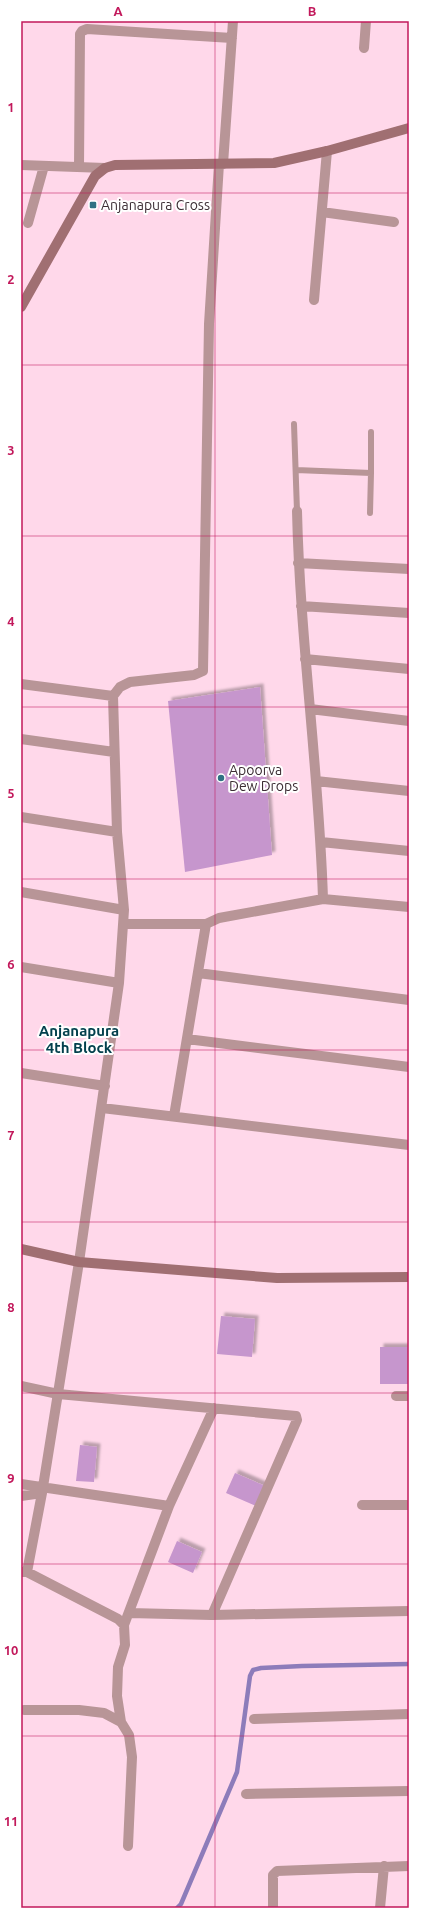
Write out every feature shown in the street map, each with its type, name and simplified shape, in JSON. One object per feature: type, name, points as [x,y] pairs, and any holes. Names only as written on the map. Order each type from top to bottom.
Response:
[{"type":"street","points":[[124,1625],[118,1619],[24,1572],[42,1491],[58,1394],[102,1108],[119,983],[124,910],[117,832],[113,696],[120,687],[130,682],[194,675],[203,671],[209,324],[233,21]]},
{"type":"street","points":[[364,48],[366,21]]},
{"type":"street","points":[[79,167],[80,34],[82,31],[87,29],[232,38]]},
{"type":"street","points":[[21,165],[105,168],[115,165],[274,163],[328,151],[409,128]]},
{"type":"street","points":[[314,300],[328,151]]},
{"type":"street","points":[[28,223],[44,166]]},
{"type":"street","points":[[21,307],[95,176],[105,168]]},
{"type":"street","points":[[322,212],[394,222]]},
{"type":"street","points":[[297,511],[298,563],[321,842],[323,899]]},
{"type":"street","points":[[298,563],[409,569]]},
{"type":"street","points":[[301,606],[409,613]]},
{"type":"street","points":[[305,659],[409,669]]},
{"type":"street","points":[[21,684],[113,696]]},
{"type":"street","points":[[310,709],[409,721]]},
{"type":"street","points":[[21,739],[114,752]]},
{"type":"street","points":[[316,781],[409,791]]},
{"type":"street","points":[[21,817],[117,832]]},
{"type":"street","points":[[321,842],[409,851]]},
{"type":"street","points":[[21,892],[124,910]]},
{"type":"street","points":[[124,924],[206,924],[219,918],[323,899],[409,907]]},
{"type":"street","points":[[174,1116],[206,924]]},
{"type":"street","points":[[21,967],[119,983]]},
{"type":"street","points":[[198,973],[409,1000]]},
{"type":"street","points":[[186,1039],[409,1067]]},
{"type":"street","points":[[21,1073],[105,1086]]},
{"type":"street","points":[[102,1108],[409,1145]]},
{"type":"street","points":[[21,1250],[79,1262],[277,1278],[409,1277]]},
{"type":"street","points":[[21,1386],[58,1394],[296,1416],[297,1418],[212,1614]]},
{"type":"street","points":[[396,1396],[409,1396]]},
{"type":"street","points":[[128,1846],[132,1757],[128,1735],[121,1722],[117,1696],[118,1667],[125,1645],[124,1625],[169,1506],[214,1408]]},
{"type":"street","points":[[21,1484],[42,1491],[169,1506]]},
{"type":"street","points":[[21,1496],[42,1491]]},
{"type":"street","points":[[362,1505],[409,1505]]},
{"type":"street","points":[[129,1613],[212,1614],[409,1611]]},
{"type":"street","points":[[24,1710],[79,1710],[104,1713],[121,1722]]},
{"type":"street","points":[[254,1719],[409,1714]]},
{"type":"street","points":[[246,1794],[409,1791]]},
{"type":"street","points":[[380,1908],[384,1866]]},
{"type":"street","points":[[273,1908],[273,1875],[277,1872],[409,1866]]},
{"type":"lane","points":[[294,424],[297,511]]},
{"type":"lane","points":[[370,432],[370,513]]},
{"type":"lane","points":[[296,470],[371,473]]},
{"type":"building","name":"Apoorva Dew Drops","points":[[260,687],[272,855],[185,872],[168,701]]},
{"type":"building","points":[[221,1316],[255,1319],[252,1357],[217,1354]]},
{"type":"building","points":[[380,1347],[409,1347],[408,1384],[380,1384]]},
{"type":"building","points":[[80,1445],[97,1447],[94,1482],[76,1481]]},
{"type":"building","points":[[235,1473],[265,1486],[256,1506],[226,1493]]},
{"type":"building","points":[[177,1541],[202,1552],[193,1573],[168,1562]]},
{"type":"waterway","points":[[177,1908],[181,1904],[237,1772],[250,1676],[253,1670],[261,1668],[302,1666],[409,1664]]},
{"type":"place","name":"Anjanapura Cross","points":[[93,205]]},
{"type":"place","name":"Apoorva Dew Drops","points":[[221,778]]},
{"type":"district","name":"Anjanapura 4th Block","points":[[79,1040]]}]
